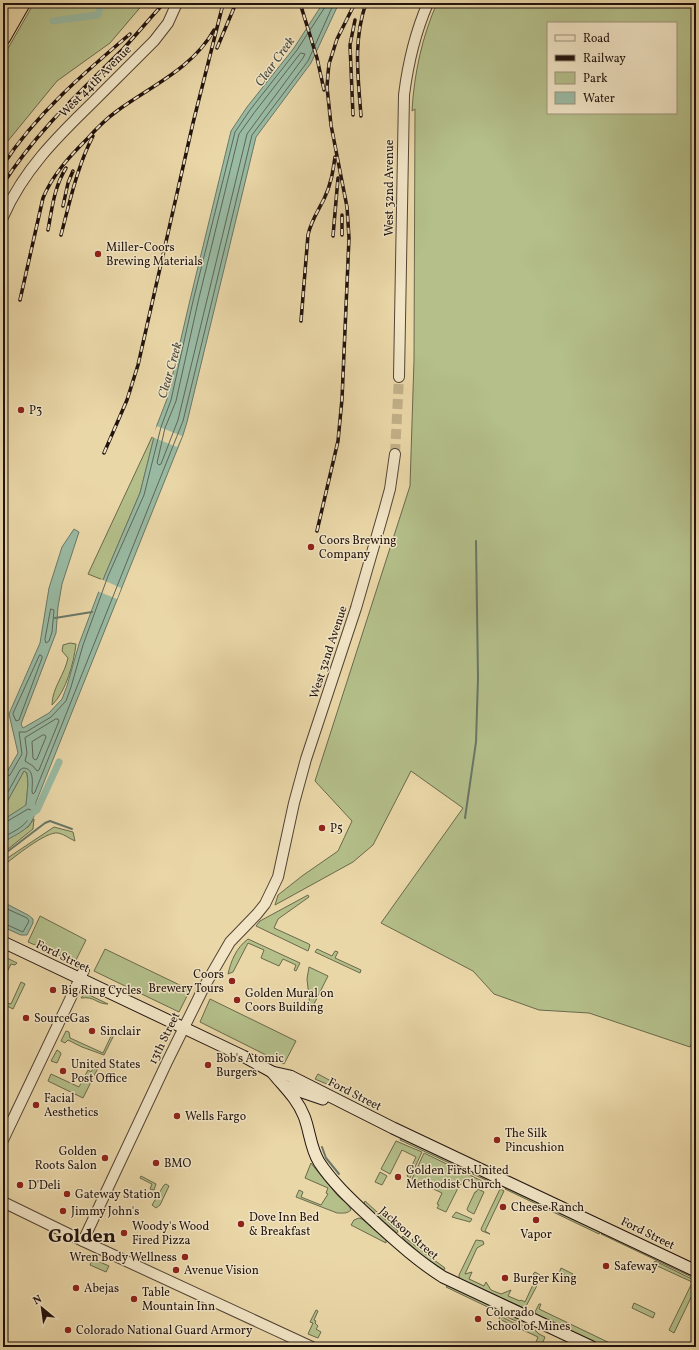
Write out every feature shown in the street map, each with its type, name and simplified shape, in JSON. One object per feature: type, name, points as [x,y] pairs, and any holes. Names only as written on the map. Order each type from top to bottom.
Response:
[{"type":"highway","points":[[3,18],[12,3]]},
{"type":"highway","points":[[3,38],[23,3]]},
{"type":"main road","name":"Ford Street","points":[[3,942],[82,975],[183,1028],[243,1056],[272,1072],[290,1076],[350,1107],[696,1271]]},
{"type":"main road","name":"Jackson Street","points":[[272,1072],[295,1098],[301,1108],[313,1151],[320,1163],[355,1203],[407,1250],[443,1277],[592,1347]]},
{"type":"main road","points":[[284,1086],[350,1107]]},
{"type":"street","name":"West 44th Avenue","points":[[3,217],[11,199],[26,174],[53,141],[154,41],[168,23],[177,3]]},
{"type":"street","name":"West 32nd Avenue","points":[[399,377],[404,95],[409,60],[414,39],[428,3]]},
{"type":"street","name":"West 32nd Avenue","points":[[283,857],[294,802],[306,759],[356,608],[384,511],[390,489],[395,454]]},
{"type":"street","name":"13th Street","points":[[83,1241],[183,1028],[204,987],[230,942],[257,914],[268,898],[278,877],[283,857]]},
{"type":"street","points":[[3,1140],[82,975]]},
{"type":"street","points":[[3,1202],[83,1241],[312,1347]]},
{"type":"green space","points":[[34,3],[144,3],[110,43],[57,81],[3,147],[3,57]]},
{"type":"green space","points":[[437,3],[696,3],[696,1035],[690,1047],[589,1013],[539,1010],[494,994],[473,971],[381,923],[463,808],[411,771],[373,845],[353,862],[275,905],[278,895],[338,851],[352,821],[315,781],[410,486],[414,360],[415,109],[412,111],[417,70],[427,29]]},
{"type":"green space","points":[[152,437],[154,438],[140,493],[103,580],[88,574]]},
{"type":"green space","points":[[70,643],[76,644],[71,668],[61,693],[52,705],[56,687],[68,658],[62,651],[63,645]]},
{"type":"green space","points":[[24,771],[27,773],[28,784],[26,806],[3,820],[3,809]]},
{"type":"green space","points":[[34,819],[33,829],[3,853],[3,842],[28,827]]},
{"type":"green space","points":[[54,827],[73,832],[75,841],[58,833],[46,836],[38,840],[3,866],[3,861]]},
{"type":"green space","points":[[308,895],[309,897],[278,919],[274,928],[309,944],[308,951],[256,926],[260,921]]},
{"type":"green space","points":[[40,916],[86,940],[75,962],[28,942]]},
{"type":"green space","points":[[248,939],[300,963],[296,971],[294,970],[296,965],[283,959],[279,966],[261,958],[264,950],[248,943],[233,972],[228,974],[240,946]]},
{"type":"green space","points":[[105,949],[190,990],[179,1012],[94,971]]},
{"type":"green space","points":[[317,949],[332,956],[335,951],[338,952],[335,958],[361,970],[360,973],[315,952]]},
{"type":"green space","points":[[3,956],[17,963],[15,965],[11,964],[3,980],[3,965],[6,960]]},
{"type":"green space","points":[[309,967],[328,976],[312,1008],[310,1006],[307,979]]},
{"type":"green space","points":[[21,982],[25,984],[13,1009],[5,1005],[6,1003],[11,1004]]},
{"type":"green space","points":[[85,993],[108,1004],[104,1004],[89,998],[81,998]]},
{"type":"green space","points":[[210,999],[296,1041],[284,1064],[200,1022]]},
{"type":"green space","points":[[66,1031],[69,1032],[70,1038],[103,1053],[113,1032],[115,1033],[104,1055],[68,1040],[65,1043],[61,1041]]},
{"type":"green space","points":[[57,1050],[61,1054],[57,1063],[51,1061]]},
{"type":"green space","points":[[98,1063],[100,1064],[83,1098],[48,1081],[51,1074],[79,1087],[88,1070],[91,1072]]},
{"type":"green space","points":[[318,1074],[331,1081],[329,1085],[315,1079]]},
{"type":"green space","points":[[401,1138],[490,1179],[490,1182],[400,1140]]},
{"type":"green space","points":[[396,1141],[422,1152],[410,1178],[407,1176],[416,1157],[402,1150],[390,1174],[381,1169]]},
{"type":"green space","points":[[424,1153],[482,1181],[480,1185],[466,1180],[464,1184],[460,1184],[446,1212],[437,1208],[439,1205],[437,1204],[442,1193],[412,1179]]},
{"type":"green space","points":[[311,1163],[351,1210],[344,1213],[337,1213],[296,1197],[299,1190],[303,1192],[301,1197],[321,1205],[328,1194],[326,1193],[328,1188],[305,1178]]},
{"type":"green space","points":[[380,1172],[387,1176],[382,1185],[375,1182]]},
{"type":"green space","points":[[141,1176],[156,1184],[154,1190],[150,1189],[152,1184],[140,1178]]},
{"type":"green space","points":[[166,1184],[169,1186],[160,1205],[156,1208],[152,1205]]},
{"type":"green space","points":[[506,1187],[601,1231],[599,1234],[505,1189]]},
{"type":"green space","points":[[478,1189],[484,1192],[474,1214],[467,1209]]},
{"type":"green space","points":[[500,1189],[504,1191],[485,1231],[490,1234],[482,1231],[481,1229]]},
{"type":"green space","points":[[365,1201],[398,1231],[397,1233],[364,1204]]},
{"type":"green space","points":[[456,1212],[472,1219],[470,1222],[452,1217]]},
{"type":"green space","points":[[359,1218],[386,1240],[386,1243],[351,1225],[354,1220]]},
{"type":"green space","points":[[603,1232],[696,1276],[696,1279],[601,1234]]},
{"type":"green space","points":[[403,1236],[445,1268],[444,1270],[423,1256],[402,1237]]},
{"type":"green space","points":[[476,1240],[483,1241],[484,1244],[477,1248],[465,1274],[472,1272],[469,1279],[484,1286],[486,1282],[491,1290],[501,1294],[511,1290],[508,1296],[525,1302],[537,1276],[533,1274],[535,1272],[540,1275],[541,1278],[524,1310],[524,1308],[459,1279],[459,1275]]},
{"type":"green space","points":[[93,1259],[109,1266],[106,1272],[90,1265]]},
{"type":"green space","points":[[655,1261],[696,1281],[696,1287],[674,1333],[669,1330],[692,1283],[653,1264]]},
{"type":"green space","points":[[561,1268],[573,1274],[571,1277],[559,1273]]},
{"type":"green space","points":[[448,1285],[496,1307],[497,1310],[496,1311],[446,1287]]},
{"type":"green space","points":[[634,1303],[655,1313],[653,1318],[632,1308]]},
{"type":"green space","points":[[539,1304],[541,1304],[539,1309],[614,1345],[614,1347],[604,1347],[538,1316],[535,1312]]},
{"type":"green space","points":[[316,1310],[318,1311],[314,1320],[318,1326],[316,1329],[321,1332],[318,1338],[308,1334],[313,1323],[310,1322]]},
{"type":"green space","points":[[502,1312],[505,1312],[524,1322],[516,1321],[502,1315]]},
{"type":"green space","points":[[500,1316],[528,1327],[528,1329],[533,1331],[534,1329],[545,1337],[541,1347],[534,1347],[538,1337],[499,1319]]},
{"type":"water","name":"Clear Creek","points":[[323,3],[339,3],[311,63],[256,137],[183,435],[36,802],[34,817],[27,827],[3,842],[3,820],[26,805],[28,784],[27,773],[24,771],[3,809],[3,774],[7,772],[18,753],[9,714],[40,643],[49,588],[62,547],[74,529],[79,532],[62,584],[56,633],[21,724],[23,728],[49,713],[62,699],[79,644],[105,575],[140,493],[157,425],[167,399],[231,131],[247,107],[294,48]]},
{"type":"water","points":[[3,902],[33,919],[33,923],[27,935],[21,935],[3,927]]},
{"type":"pier","points":[[157,426],[182,436],[177,447],[152,437]]},
{"type":"pier","points":[[101,579],[121,588],[117,599],[97,591]]},
{"type":"waterway","points":[[53,21],[98,15],[101,3]]},
{"type":"waterway","points":[[465,818],[476,742],[478,678],[476,541]]},
{"type":"waterway","points":[[55,618],[92,612]]},
{"type":"waterway","points":[[27,817],[37,810],[59,762]]},
{"type":"waterway","points":[[3,855],[45,823],[50,821],[72,829]]},
{"type":"waterway","points":[[322,1147],[326,1158],[339,1174]]},
{"type":"tunnel","points":[[395,454],[399,377]]},
{"type":"railway","points":[[3,184],[30,147],[59,113],[123,49],[164,3]]},
{"type":"railway","points":[[217,48],[236,3]]},
{"type":"railway","points":[[300,3],[317,58],[324,90]]},
{"type":"railway","points":[[317,531],[338,441],[342,399],[349,238],[347,207],[331,125],[327,87],[329,64],[337,39],[355,3]]},
{"type":"railway","points":[[361,116],[358,45],[359,31],[366,3]]},
{"type":"railway","points":[[104,453],[127,400],[138,365],[193,123],[223,4]]},
{"type":"railway","points":[[353,115],[350,45],[355,20]]},
{"type":"railway","points":[[20,300],[43,198],[62,166],[105,120],[183,66],[195,55],[214,30]]},
{"type":"railway","points":[[3,165],[30,128],[46,111],[78,79],[130,34]]},
{"type":"railway","points":[[61,235],[78,172],[93,136]]},
{"type":"railway","points":[[301,321],[309,230],[328,188],[335,157]]},
{"type":"railway","points":[[48,230],[56,190],[66,168]]},
{"type":"railway","points":[[63,206],[68,183],[73,171]]},
{"type":"railway","points":[[333,236],[338,178]]},
{"type":"railway","points":[[342,215],[342,235]]},
{"type":"place","name":"Miller-Coors Brewing Materials","points":[[98,254]]},
{"type":"place","name":"P3","points":[[21,410]]},
{"type":"place","name":"Coors Brewing Company","points":[[311,547]]},
{"type":"place","name":"P5","points":[[322,828]]},
{"type":"place","name":"Coors Brewery Tours","points":[[232,981]]},
{"type":"place","name":"Big Ring Cycles","points":[[53,990]]},
{"type":"place","name":"Golden Mural on Coors Building","points":[[237,1000]]},
{"type":"place","name":"SourceGas","points":[[26,1018]]},
{"type":"place","name":"Sinclair","points":[[92,1031]]},
{"type":"place","name":"Bob's Atomic Burgers","points":[[208,1065]]},
{"type":"place","name":"United States Post Office","points":[[63,1071]]},
{"type":"place","name":"Facial Aesthetics","points":[[36,1105]]},
{"type":"place","name":"Wells Fargo","points":[[177,1116]]},
{"type":"place","name":"The Silk Pincushion","points":[[497,1140]]},
{"type":"place","name":"Golden Roots Salon","points":[[105,1158]]},
{"type":"place","name":"BMO","points":[[156,1163]]},
{"type":"place","name":"Golden First United Methodist Church","points":[[398,1177]]},
{"type":"place","name":"D'Deli","points":[[20,1185]]},
{"type":"place","name":"Gateway Station","points":[[67,1194]]},
{"type":"place","name":"Cheese Ranch","points":[[503,1207]]},
{"type":"place","name":"Jimmy John's","points":[[63,1211]]},
{"type":"place","name":"Vapor","points":[[536,1220]]},
{"type":"place","name":"Dove Inn Bed & Breakfast","points":[[241,1224]]},
{"type":"place","name":"Woody's Wood Fired Pizza","points":[[124,1233]]},
{"type":"place","name":"Wren Body Wellness","points":[[185,1257]]},
{"type":"place","name":"Safeway","points":[[606,1266]]},
{"type":"place","name":"Avenue Vision","points":[[176,1270]]},
{"type":"place","name":"Burger King","points":[[505,1278]]},
{"type":"place","name":"Abejas","points":[[76,1288]]},
{"type":"place","name":"Table Mountain Inn","points":[[134,1299]]},
{"type":"place","name":"Colorado School of Mines","points":[[478,1319]]},
{"type":"place","name":"Colorado National Guard Armory","points":[[68,1330]]},
{"type":"district","name":"Golden","points":[[82,1235]]}]
